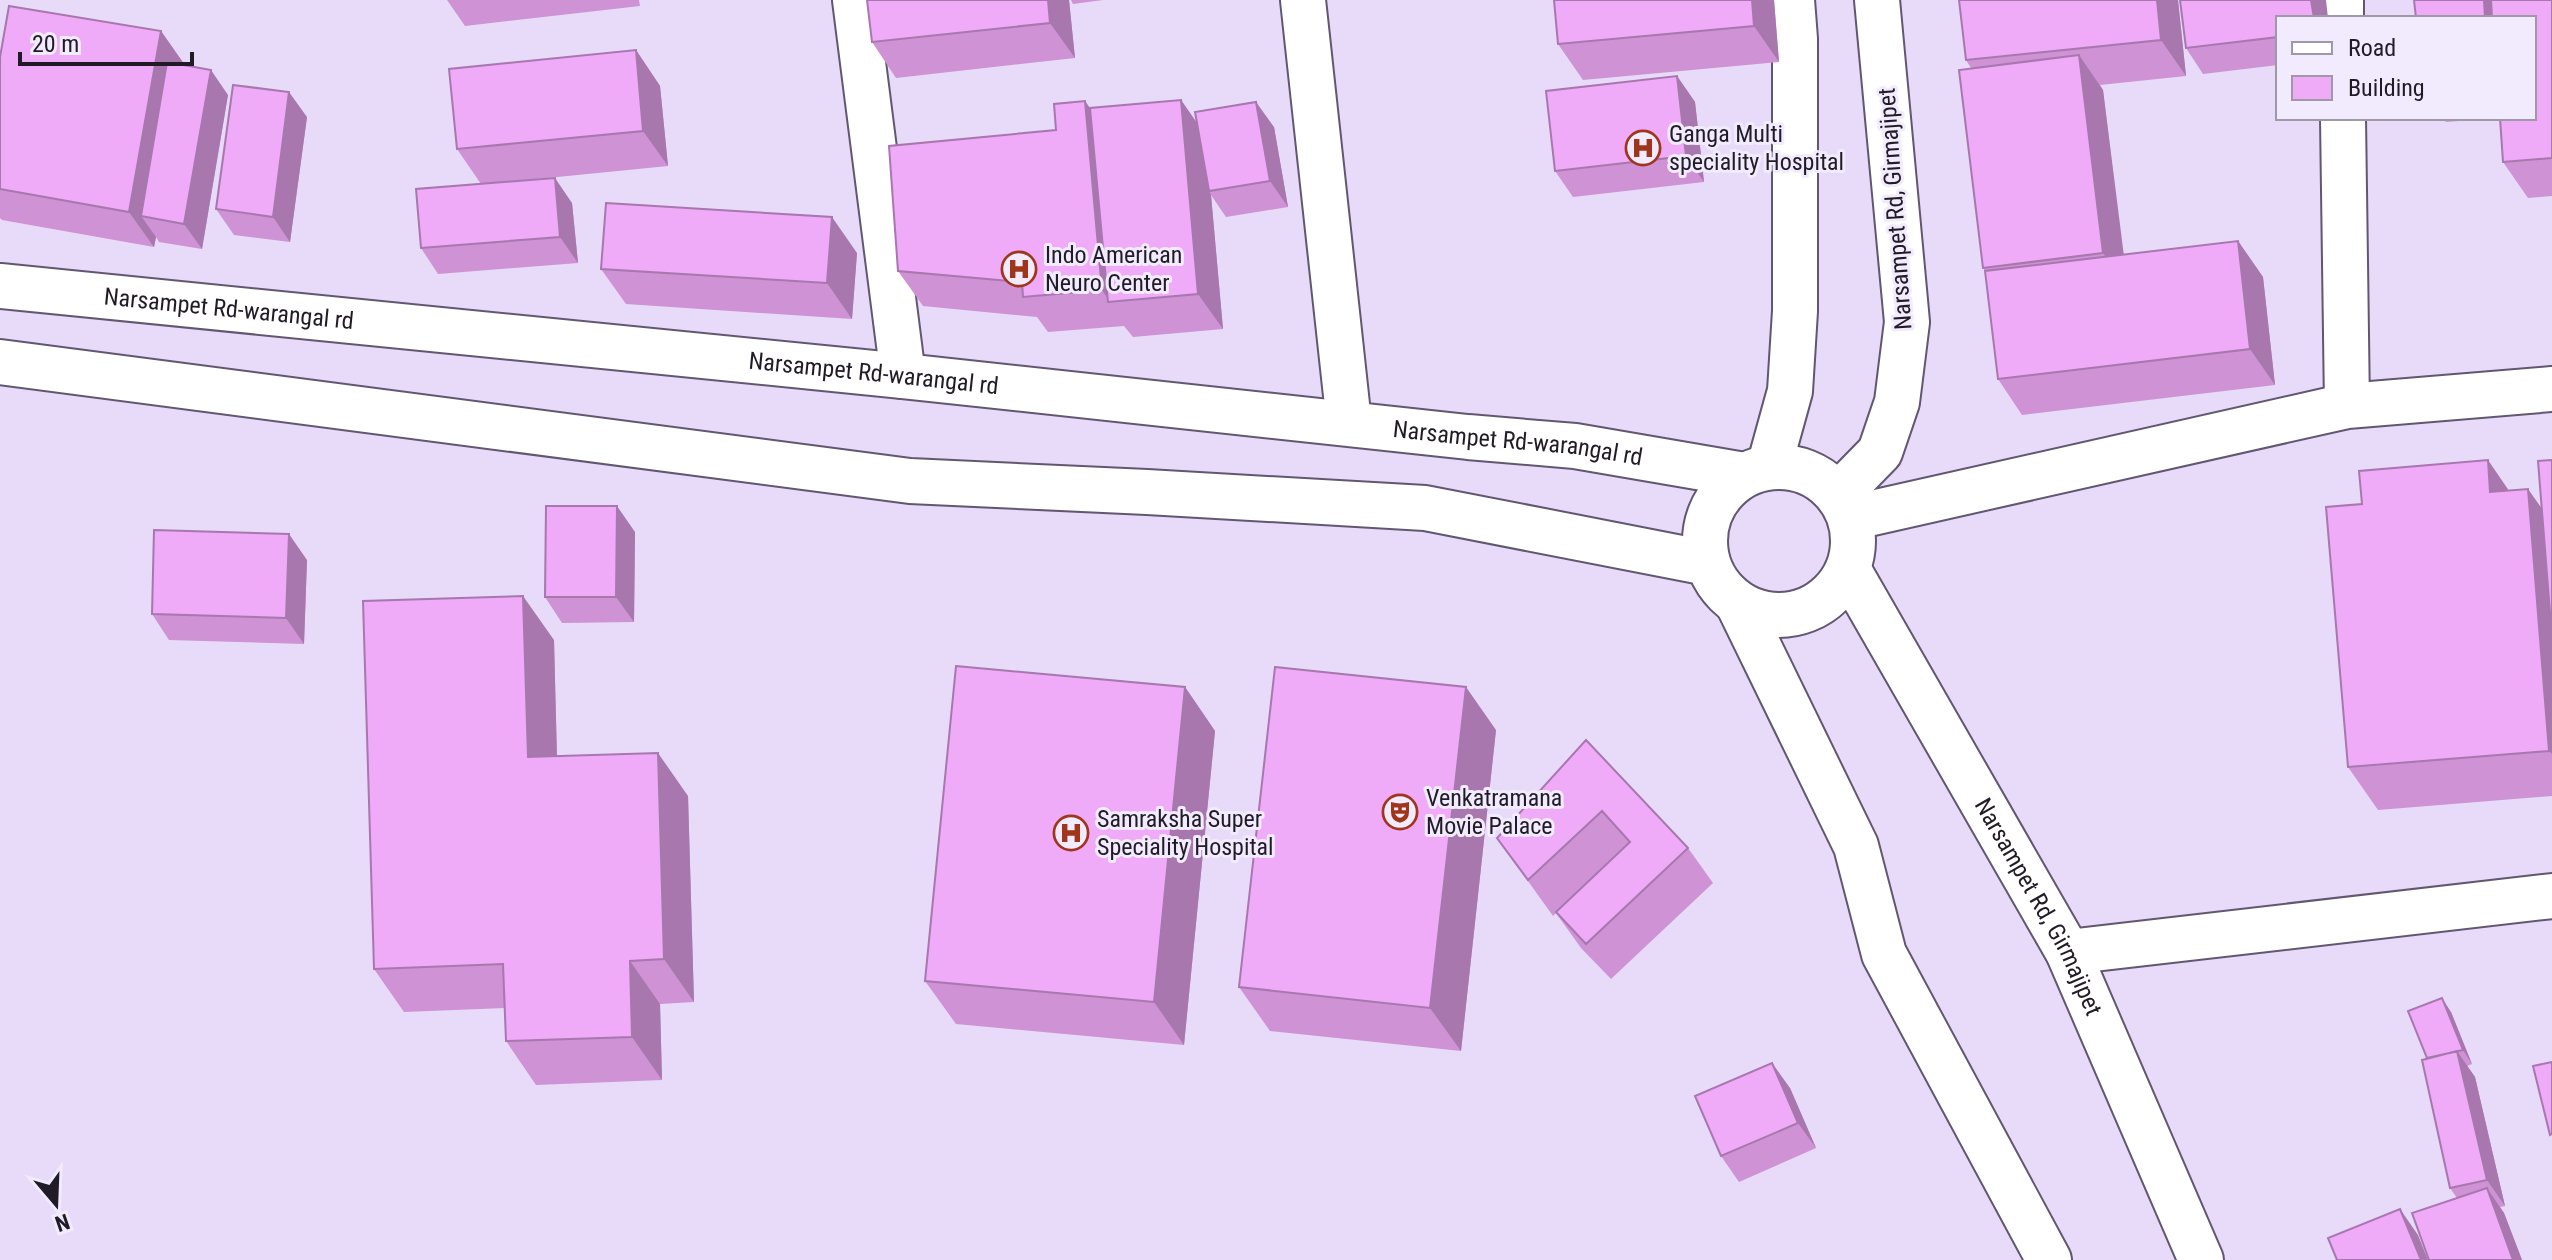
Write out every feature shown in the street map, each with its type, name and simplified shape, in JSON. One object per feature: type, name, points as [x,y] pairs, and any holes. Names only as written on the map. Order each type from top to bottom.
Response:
[{"type":"main road","points":[[855,0],[903,376]]},
{"type":"main road","points":[[1303,0],[1349,423]]},
{"type":"main road","points":[[1756,471],[1790,391],[1795,311],[1795,39],[1792,0]]},
{"type":"main road","name":"Narsampet Rd, Girmajipet","points":[[1844,507],[1880,452],[1897,402],[1907,322],[1877,0]]},
{"type":"main road","points":[[2343,120],[2347,406]]},
{"type":"main road","name":"Narsampet Rd-warangal rd","points":[[0,286],[1575,446],[1756,471]]},
{"type":"main road","points":[[0,362],[910,481],[1425,508],[1707,563]]},
{"type":"main road","points":[[1844,507],[2347,406],[2552,389]]},
{"type":"main road","points":[[1738,604],[1763,613],[1789,614],[1813,607],[1834,591],[1848,569],[1854,543],[1844,507],[1819,478],[1795,468],[1756,471],[1723,491],[1709,513],[1704,538],[1707,563],[1719,586],[1738,604],[1856,846],[1884,954],[2049,1260]]},
{"type":"main road","name":"Narsampet Rd, Girmajipet","points":[[1848,569],[2068,952],[2201,1260]]},
{"type":"main road","points":[[2068,952],[2552,896]]},
{"type":"building","points":[[867,0],[1048,0],[1050,23],[872,42]]},
{"type":"building","points":[[1554,0],[1752,0],[1754,26],[1558,44]]},
{"type":"building","points":[[1959,0],[2157,0],[2161,40],[1966,60]]},
{"type":"building","points":[[2180,0],[2311,0],[2314,16],[2276,16],[2276,37],[2186,48]]},
{"type":"building","points":[[2414,0],[2484,0],[2485,16],[2416,16]]},
{"type":"building","points":[[2491,0],[2552,0],[2552,158],[2503,162],[2500,120],[2536,120],[2536,16],[2492,16]]},
{"type":"building","points":[[9,6],[161,31],[129,212],[0,189],[0,57]]},
{"type":"building","points":[[636,50],[643,131],[457,149],[449,69]]},
{"type":"building","points":[[2079,55],[2103,253],[1983,268],[1959,70]]},
{"type":"building","points":[[167,62],[211,70],[184,224],[141,216]]},
{"type":"building","points":[[1677,76],[1686,156],[1555,171],[1546,91]]},
{"type":"building","points":[[233,85],[289,92],[273,217],[216,209]]},
{"type":"building","points":[[1181,100],[1198,294],[1108,302],[1090,108]]},
{"type":"building","points":[[1085,101],[1102,290],[1023,297],[1022,282],[898,271],[889,146],[1056,130],[1054,104]]},
{"type":"building","points":[[1256,102],[1270,181],[1209,191],[1195,112]]},
{"type":"building","points":[[555,178],[560,237],[421,248],[416,189]]},
{"type":"building","points":[[606,203],[832,217],[827,283],[601,269]]},
{"type":"building","points":[[2238,241],[2250,349],[1998,379],[1985,271]]},
{"type":"building","points":[[2488,460],[2490,492],[2528,489],[2549,751],[2348,767],[2326,507],[2362,504],[2359,471]]},
{"type":"building","points":[[2552,460],[2552,638],[2538,461]]},
{"type":"building","points":[[546,506],[617,506],[616,597],[545,597]]},
{"type":"building","points":[[154,530],[289,534],[286,618],[152,614]]},
{"type":"building","points":[[523,596],[528,757],[658,753],[664,959],[630,961],[632,1037],[506,1041],[503,964],[374,969],[363,601]]},
{"type":"building","points":[[956,666],[1185,687],[1154,1002],[925,981]]},
{"type":"building","points":[[1275,667],[1466,687],[1430,1008],[1239,987]]},
{"type":"building","points":[[1586,740],[1688,848],[1586,944],[1556,912],[1630,842],[1602,811],[1528,880],[1497,838]]},
{"type":"building","points":[[2442,998],[2463,1050],[2427,1058],[2408,1011]]},
{"type":"building","points":[[2457,1051],[2487,1180],[2450,1188],[2422,1060]]},
{"type":"building","points":[[2552,1062],[2552,1134],[2550,1135],[2533,1066]]},
{"type":"building","points":[[1772,1063],[1798,1123],[1721,1156],[1695,1096]]},
{"type":"building","points":[[2487,1188],[2513,1260],[2429,1260],[2412,1213]]},
{"type":"building","points":[[2400,1209],[2421,1260],[2337,1260],[2328,1238]]},
{"type":"place","name":"Ganga Multi speciality Hospital","points":[[1643,148]]},
{"type":"place","name":"Indo American Neuro Center","points":[[1019,269]]},
{"type":"place","name":"Venkatramana Movie Palace","points":[[1400,812]]},
{"type":"place","name":"Samraksha Super Speciality Hospital","points":[[1071,833]]}]
